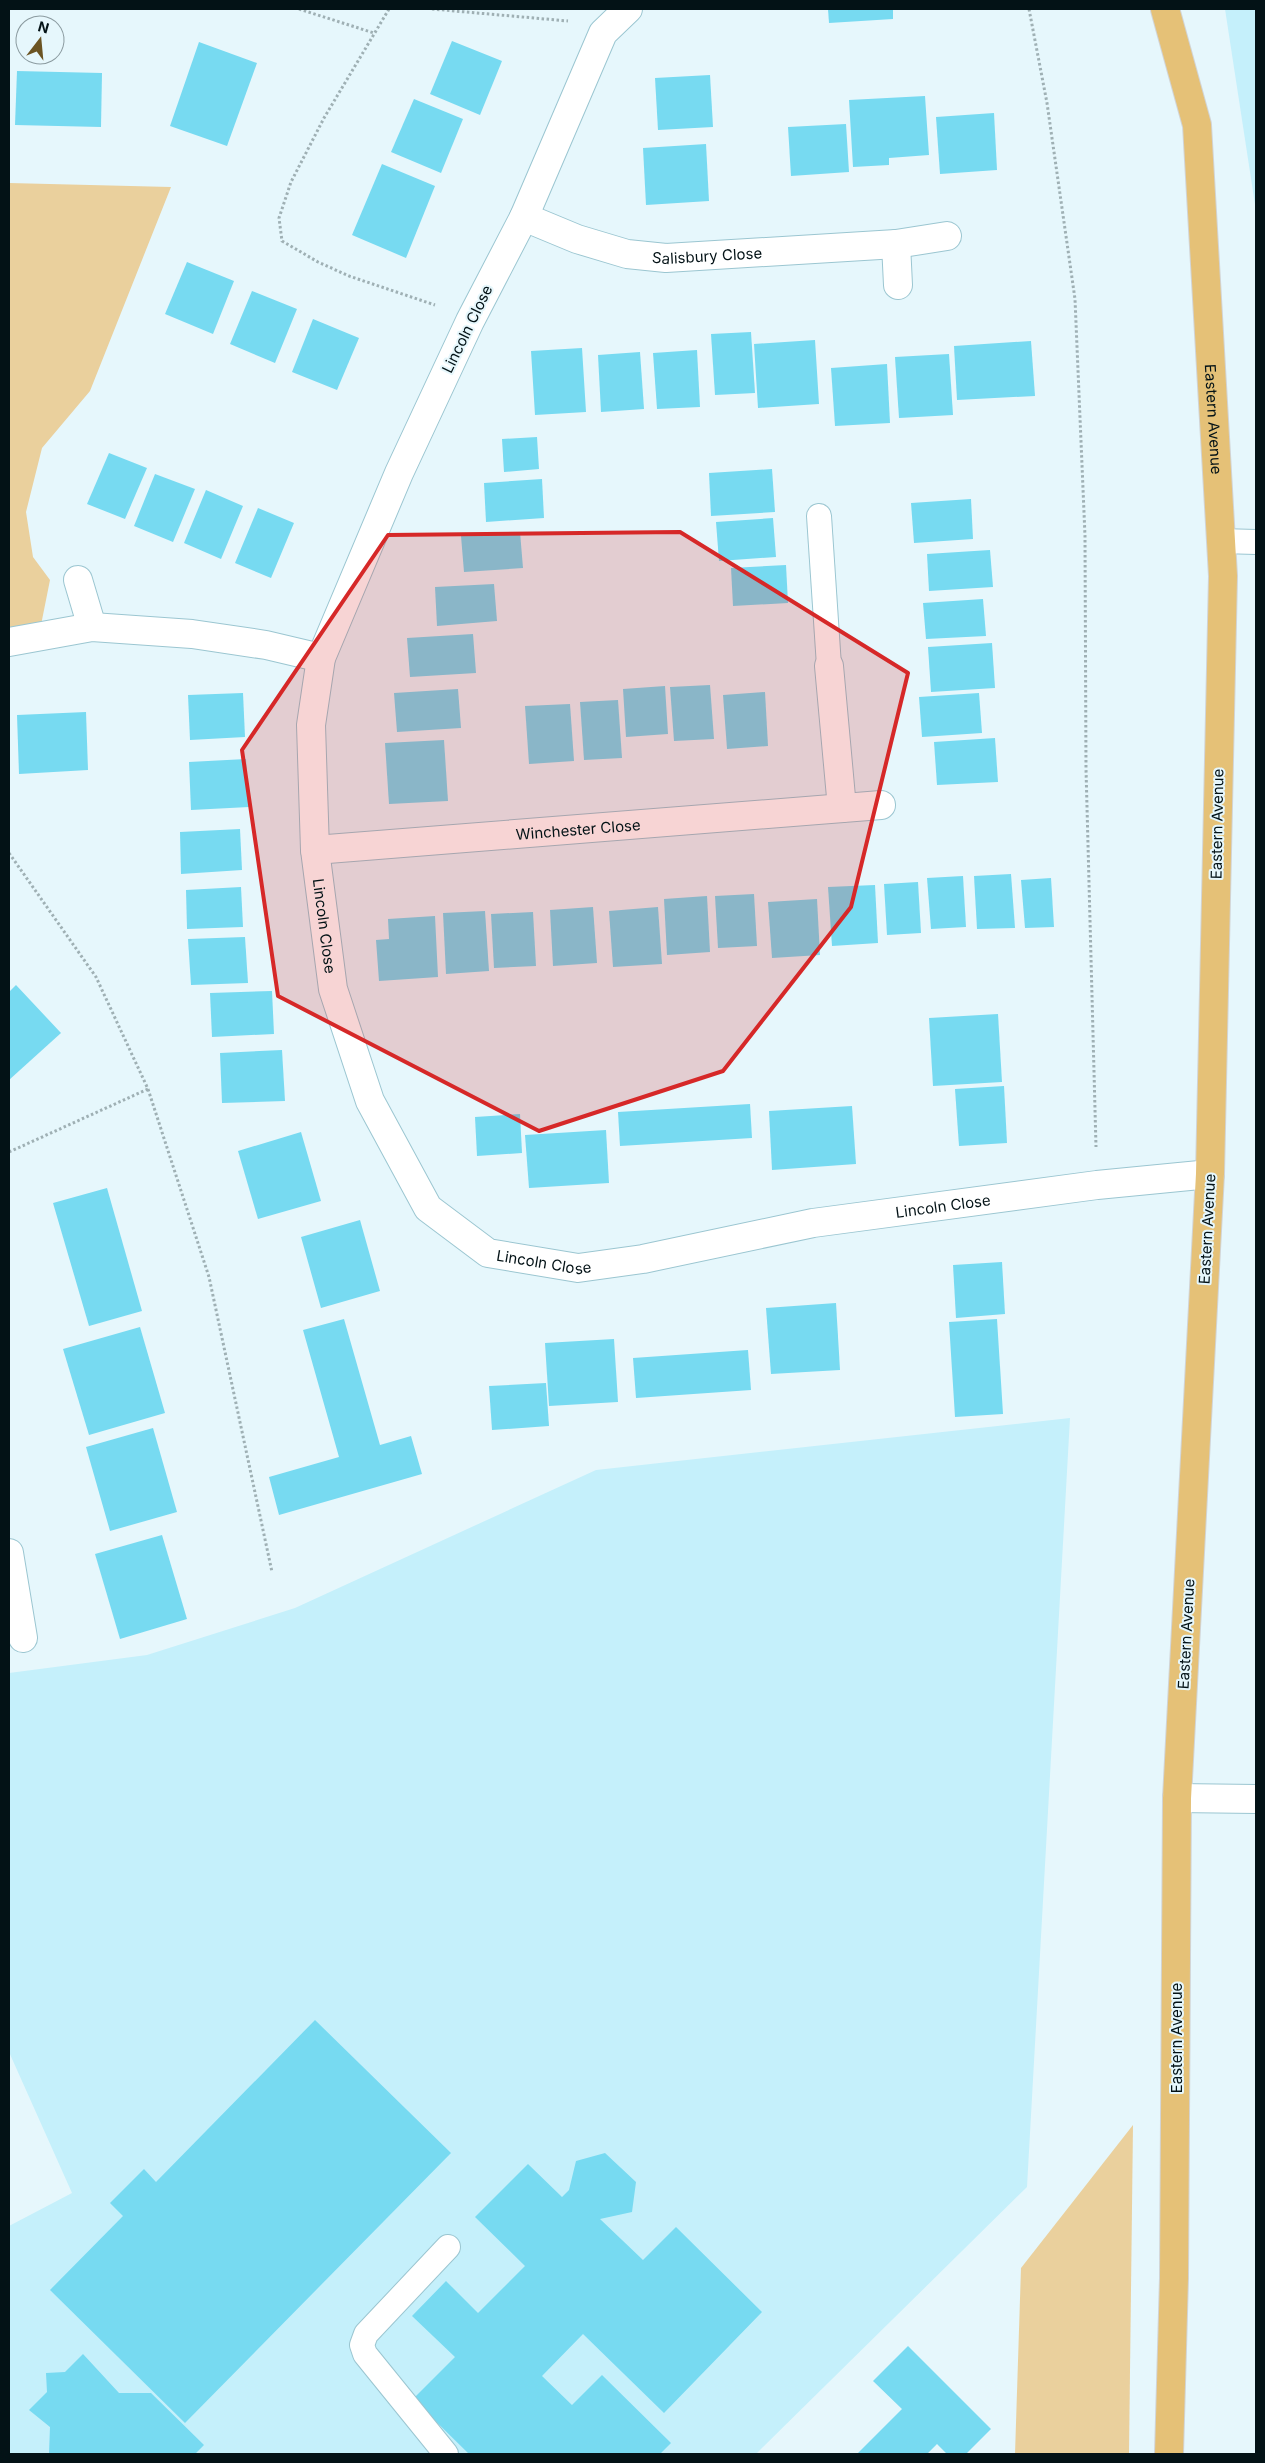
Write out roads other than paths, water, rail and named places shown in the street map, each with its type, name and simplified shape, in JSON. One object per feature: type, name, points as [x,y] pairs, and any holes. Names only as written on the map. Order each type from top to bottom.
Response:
[{"type":"highway","name":"Eastern Avenue","points":[[1165,9],[1197,125],[1222,576],[1210,1174],[1177,1798],[1174,2269],[1170,2454]]},
{"type":"street","name":"Lincoln Close","points":[[628,9],[603,34],[524,217],[470,321],[399,473],[321,658],[311,725],[315,850],[332,988],[370,1101],[428,1208],[488,1253],[578,1268],[643,1259],[813,1223],[1097,1185],[1210,1174]]},
{"type":"street","name":"Salisbury Close","points":[[524,217],[577,239],[627,254],[666,258],[896,244],[947,236]]},
{"type":"street","points":[[896,244],[898,285]]},
{"type":"street","points":[[78,580],[92,627]]},
{"type":"street","points":[[9,642],[92,627],[192,634],[266,645],[321,658]]},
{"type":"street","points":[[829,666],[842,808]]},
{"type":"street","name":"Winchester Close","points":[[315,850],[881,805]]},
{"type":"street","points":[[9,1553],[23,1638]]},
{"type":"street","points":[[1177,1798],[1256,1799]]},
{"type":"lane","points":[[819,516],[829,666]]},
{"type":"lane","points":[[1221,541],[1256,542]]},
{"type":"lane","points":[[446,2454],[365,2354],[362,2345],[366,2334],[448,2247]]}]
